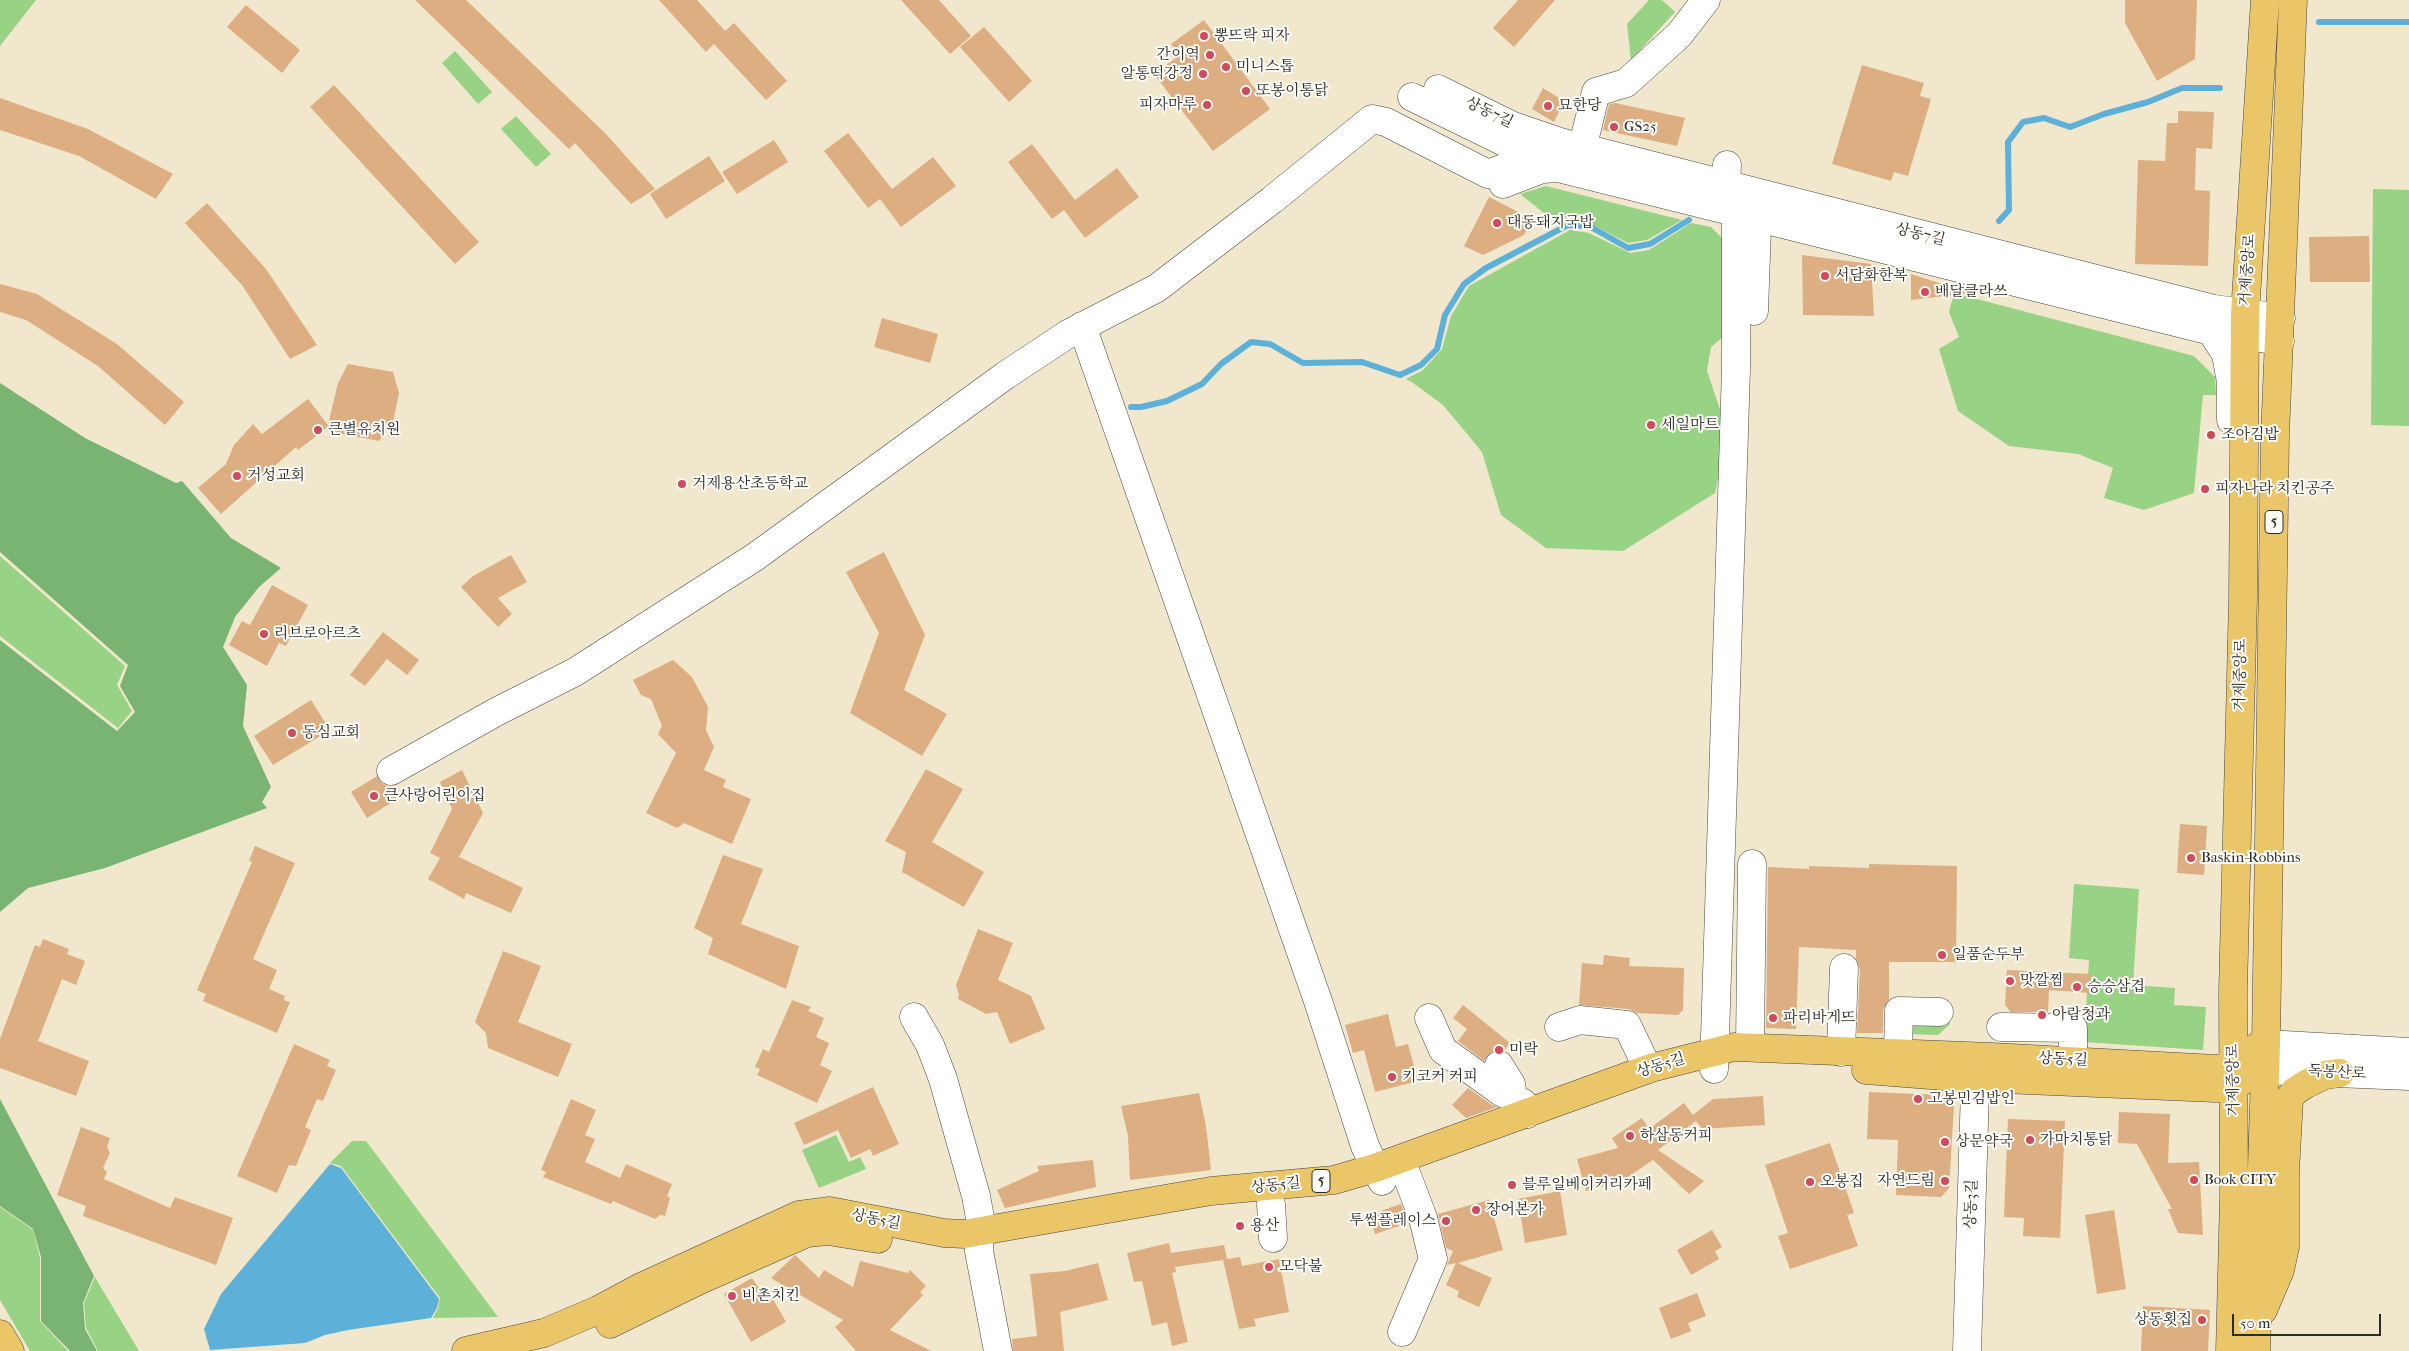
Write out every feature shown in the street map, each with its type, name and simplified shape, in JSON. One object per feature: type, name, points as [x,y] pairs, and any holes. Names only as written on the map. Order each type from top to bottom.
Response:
[{"type":"main road","name":"거제중앙로","points":[[2230,1351],[2234,1130],[2233,991],[2243,598],[2245,326],[2265,0]]},
{"type":"main road","name":"거제중앙로","points":[[2256,1351],[2265,1057],[2275,436],[2293,0]]},
{"type":"main road","points":[[2189,1077],[2217,1060],[2224,1052],[2225,1004],[2233,991]]},
{"type":"main road","name":"상동5길","points":[[540,1351],[606,1326],[700,1280],[807,1233],[828,1231],[972,1242],[1214,1207],[1271,1204],[1333,1196],[1378,1177],[1520,1105],[1648,1069],[1729,1056],[1841,1052],[1898,1054],[1986,1072],[2073,1060],[2189,1077]]},
{"type":"main road","name":"상동5길","points":[[466,1351],[544,1333],[598,1310],[640,1288],[799,1214],[830,1211],[944,1234],[972,1242],[1211,1191],[1378,1177],[1729,1056],[1750,1064],[2189,1077]]},
{"type":"main road","points":[[2189,1077],[2216,1068],[2234,1076],[2252,1074],[2265,1057]]},
{"type":"main road","points":[[1986,1072],[2005,1089],[2221,1102],[2226,1107],[2231,1127],[2234,1130]]},
{"type":"main road","points":[[2258,1320],[2280,1270],[2285,1246],[2285,1172],[2289,1099],[2295,1091],[2306,1084],[2325,1075],[2340,1073]]},
{"type":"main road","points":[[0,1334],[10,1351]]},
{"type":"street","points":[[1481,177],[1506,167],[1551,143],[1571,145],[1596,92],[1626,83],[1679,35],[1706,0]]},
{"type":"street","name":"상동7길","points":[[1562,169],[1488,135],[1415,88],[1513,126],[1571,145],[2212,320],[2280,330]]},
{"type":"street","points":[[395,779],[496,712],[574,672],[747,563],[1006,375],[1078,337],[1157,288],[1372,120],[1386,122],[1481,177]]},
{"type":"street","points":[[1481,177],[1493,169],[1499,152],[1494,141],[1488,135]]},
{"type":"street","points":[[2243,598],[2230,574],[2231,382],[2226,354],[2212,320],[2233,293],[2243,156],[2257,136]]},
{"type":"street","name":"상동7길","points":[[1481,177],[1483,188],[1497,186],[1542,169],[1562,169],[1738,190]]},
{"type":"street","points":[[1729,1056],[1738,190]]},
{"type":"street","points":[[1078,337],[1316,994],[1365,1146],[1378,1177],[1423,1218],[1433,1259],[1402,1332]]},
{"type":"street","points":[[1729,1056],[1752,864]]},
{"type":"street","points":[[1841,1052],[1844,968]]},
{"type":"street","points":[[1898,1054],[1898,1011],[1939,1012]]},
{"type":"street","points":[[1429,1018],[1443,1050],[1520,1105]]},
{"type":"street","points":[[908,1020],[930,1045],[943,1080],[976,1196],[972,1242],[982,1351]]},
{"type":"street","points":[[1559,1027],[1580,1020],[1626,1024],[1648,1069]]},
{"type":"street","points":[[2001,1027],[2073,1028],[2073,1060]]},
{"type":"street","name":"독봉산로","points":[[2265,1057],[2409,1052]]},
{"type":"street","name":"독봉산로","points":[[2265,1057],[2340,1073],[2409,1076]]},
{"type":"street","points":[[1499,1065],[1511,1084],[1520,1105]]},
{"type":"street","name":"상동3길","points":[[1967,1351],[1986,1072]]},
{"type":"street","name":"상동3길","points":[[1984,1351],[1986,1072]]},
{"type":"street","points":[[1271,1204],[1273,1238]]},
{"type":"street","points":[[972,1242],[998,1351]]},
{"type":"green space","points":[[0,0],[36,0],[0,46]]},
{"type":"green space","points":[[1649,0],[1662,0],[1675,12],[1631,60],[1627,24]]},
{"type":"green space","points":[[455,51],[492,92],[478,104],[442,63]]},
{"type":"green space","points":[[516,116],[551,154],[536,167],[501,129]]},
{"type":"green space","points":[[1546,186],[1682,220],[1647,240],[1628,243],[1589,223],[1567,222],[1559,225],[1520,194]]},
{"type":"green space","points":[[2373,189],[2409,190],[2409,426],[2371,425]]},
{"type":"green space","points":[[1691,223],[1711,227],[1724,240],[1723,337],[1711,347],[1707,371],[1728,433],[1715,493],[1623,551],[1546,548],[1501,515],[1482,452],[1443,405],[1406,379],[1423,370],[1442,349],[1451,316],[1469,286],[1570,230],[1589,233],[1630,253],[1649,250]]},
{"type":"green space","points":[[1954,293],[2194,356],[2215,377],[2216,395],[2203,395],[2194,493],[2144,510],[2104,498],[2113,468],[2078,454],[2009,446],[1958,411],[1939,349],[1959,337],[1949,312]]},
{"type":"green space","points":[[0,383],[85,438],[176,483],[182,481],[231,538],[281,568],[259,587],[235,617],[223,647],[247,685],[243,726],[271,787],[262,802],[267,808],[105,868],[28,888],[0,912],[0,640],[117,731],[135,712],[120,686],[128,665],[0,552]]},
{"type":"green space","points":[[0,556],[125,666],[117,685],[132,711],[118,728],[0,636]]},
{"type":"green space","points":[[2074,884],[2139,889],[2133,985],[2175,988],[2174,1005],[2206,1007],[2203,1050],[2084,1042],[2089,960],[2069,958]]},
{"type":"green space","points":[[1950,1005],[1950,1024],[1938,1035],[1903,1034],[1903,1020]]},
{"type":"green space","points":[[0,1099],[94,1276],[83,1303],[85,1329],[97,1351],[70,1351],[41,1321],[41,1257],[33,1229],[0,1206]]},
{"type":"green space","points":[[836,1135],[849,1162],[860,1157],[866,1169],[819,1188],[802,1150]]},
{"type":"green space","points":[[352,1141],[366,1141],[498,1317],[433,1318],[440,1298],[341,1166],[330,1163]]},
{"type":"green space","points":[[0,1207],[33,1230],[40,1258],[40,1321],[68,1351],[30,1351],[0,1300]]},
{"type":"green space","points":[[95,1277],[139,1351],[98,1351],[86,1328],[84,1303]]},
{"type":"water","points":[[330,1164],[341,1168],[439,1299],[437,1308],[431,1318],[348,1330],[325,1335],[305,1343],[210,1350],[204,1329],[221,1294]]},
{"type":"building","points":[[415,0],[466,0],[606,134],[655,189],[631,204],[575,143],[569,149]]},
{"type":"building","points":[[659,0],[697,0],[725,31],[734,23],[787,81],[766,100],[714,44],[706,52]]},
{"type":"building","points":[[901,0],[939,0],[971,36],[950,54]]},
{"type":"building","points":[[1518,0],[1555,0],[1514,47],[1493,28]]},
{"type":"building","points":[[2125,0],[2197,0],[2195,59],[2157,81],[2125,23]]},
{"type":"building","points":[[246,5],[300,50],[282,73],[227,27]]},
{"type":"building","points":[[1204,20],[1270,109],[1213,151],[1154,74],[1180,55],[1171,44]]},
{"type":"building","points":[[984,27],[1032,81],[1009,102],[960,47]]},
{"type":"building","points":[[1862,65],[1924,83],[1920,96],[1931,99],[1908,176],[1894,172],[1891,181],[1832,164]]},
{"type":"building","points":[[334,85],[479,242],[455,264],[310,107]]},
{"type":"building","points":[[1543,88],[1564,101],[1554,122],[1532,109]]},
{"type":"building","points":[[0,98],[88,129],[173,174],[156,199],[79,156],[0,130]]},
{"type":"building","points":[[1615,103],[1685,118],[1677,146],[1603,130],[1609,104]]},
{"type":"building","points":[[2178,111],[2214,112],[2212,149],[2196,148],[2195,190],[2210,191],[2208,266],[2135,264],[2138,160],[2165,161],[2167,123],[2178,123]]},
{"type":"building","points":[[848,133],[892,189],[933,157],[956,186],[901,227],[880,199],[868,208],[824,151]]},
{"type":"building","points":[[774,140],[788,162],[737,194],[722,172]]},
{"type":"building","points":[[1032,144],[1075,200],[1117,168],[1139,197],[1085,238],[1064,210],[1052,219],[1008,162]]},
{"type":"building","points":[[709,156],[725,181],[666,219],[650,194]]},
{"type":"building","points":[[1489,197],[1532,219],[1524,235],[1483,255],[1464,246]]},
{"type":"building","points":[[207,203],[266,269],[317,345],[290,359],[242,285],[185,223]]},
{"type":"building","points":[[2369,236],[2370,282],[2310,282],[2309,237]]},
{"type":"building","points":[[1802,255],[1871,264],[1874,316],[1803,315]]},
{"type":"building","points":[[1911,274],[1970,293],[1911,300]]},
{"type":"building","points":[[0,284],[37,294],[117,344],[184,402],[165,425],[98,366],[26,320],[0,312]]},
{"type":"building","points":[[882,318],[938,334],[930,363],[874,347]]},
{"type":"building","points":[[348,364],[393,372],[399,393],[393,422],[379,441],[327,431],[328,427],[298,450],[296,447],[221,514],[198,488],[226,464],[234,445],[253,424],[262,434],[308,399],[328,425],[338,383]]},
{"type":"building","points":[[884,552],[925,635],[904,690],[947,714],[922,756],[850,713],[879,633],[846,572]]},
{"type":"building","points":[[511,555],[527,582],[498,598],[512,614],[498,627],[461,587],[473,576]]},
{"type":"building","name":"리브로아르츠","points":[[272,585],[308,605],[286,646],[279,643],[267,666],[229,645],[242,621],[250,625]]},
{"type":"building","points":[[383,632],[419,660],[407,675],[387,659],[365,686],[350,675]]},
{"type":"building","points":[[673,660],[692,677],[708,707],[706,730],[714,747],[704,770],[726,780],[723,787],[751,799],[732,844],[684,823],[677,828],[646,813],[676,753],[658,734],[662,726],[651,699],[641,695],[633,680]]},
{"type":"building","name":"동심교회","points":[[311,700],[330,730],[273,765],[254,736]]},
{"type":"building","points":[[926,769],[963,789],[932,842],[984,872],[964,907],[902,872],[906,852],[885,841]]},
{"type":"building","points":[[462,770],[483,813],[459,857],[523,888],[511,913],[466,893],[464,899],[428,879],[440,858],[430,853],[452,809],[440,782]]},
{"type":"building","name":"큰사랑어린이집","points":[[377,776],[383,784],[388,786],[397,799],[367,818],[351,792]]},
{"type":"building","points":[[2180,824],[2207,826],[2204,875],[2177,873]]},
{"type":"building","points":[[255,846],[295,863],[253,959],[277,970],[269,989],[285,996],[284,1000],[290,1002],[277,1033],[203,1001],[206,994],[197,990],[252,862],[249,861]]},
{"type":"building","points":[[723,855],[763,869],[741,924],[799,946],[786,989],[708,954],[713,938],[694,928]]},
{"type":"building","points":[[1869,864],[1957,866],[1956,962],[1889,962],[1889,1000],[1883,1010],[1883,1033],[1857,1033],[1860,969],[1856,958],[1856,950],[1799,947],[1796,1029],[1766,1028],[1768,867],[1809,869],[1809,866],[1869,868]]},
{"type":"building","points":[[978,929],[1013,943],[998,980],[1031,996],[1045,1029],[1010,1044],[997,1012],[986,1014],[958,999],[959,995],[956,985]]},
{"type":"building","points":[[43,939],[69,949],[67,954],[85,961],[76,985],[62,979],[38,1041],[89,1061],[76,1096],[0,1068],[0,1039],[35,945],[40,947]]},
{"type":"building","points":[[503,951],[541,966],[518,1022],[572,1044],[558,1077],[488,1048],[486,1033],[475,1022]]},
{"type":"building","points":[[1604,955],[1630,958],[1629,966],[1684,968],[1683,1010],[1678,1015],[1637,1013],[1629,1009],[1579,1005],[1582,963],[1603,965]]},
{"type":"building","points":[[2007,970],[2091,974],[2090,993],[2049,990],[2048,1012],[2011,1012],[2005,1005]]},
{"type":"building","points":[[792,1000],[811,1007],[808,1011],[824,1018],[816,1037],[829,1043],[820,1065],[832,1071],[817,1103],[757,1075],[760,1069],[755,1067],[763,1049],[769,1052]]},
{"type":"building","points":[[1463,1005],[1510,1043],[1504,1051],[1491,1052],[1484,1061],[1458,1041],[1467,1029],[1453,1018]]},
{"type":"building","points":[[1388,1014],[1396,1047],[1408,1044],[1418,1081],[1375,1092],[1364,1050],[1353,1053],[1345,1025]]},
{"type":"building","points":[[294,1044],[330,1060],[327,1066],[336,1070],[323,1101],[317,1099],[305,1127],[311,1130],[296,1166],[289,1165],[277,1193],[237,1176]]},
{"type":"building","points":[[873,1087],[899,1144],[873,1156],[870,1149],[851,1158],[838,1130],[804,1145],[794,1123]]},
{"type":"building","points":[[1468,1088],[1497,1107],[1466,1118],[1452,1105]]},
{"type":"building","points":[[1869,1092],[1942,1095],[1954,1105],[1949,1188],[1941,1197],[1896,1195],[1898,1140],[1867,1139]]},
{"type":"building","points":[[1199,1093],[1206,1126],[1211,1170],[1130,1180],[1128,1136],[1121,1106]]},
{"type":"building","points":[[1763,1096],[1765,1125],[1702,1129],[1696,1121],[1658,1150],[1704,1181],[1689,1194],[1653,1160],[1622,1181],[1586,1191],[1577,1159],[1618,1148],[1612,1138],[1642,1118],[1649,1129],[1684,1103],[1693,1115],[1713,1099]]},
{"type":"building","points":[[571,1099],[596,1110],[585,1135],[595,1139],[585,1162],[620,1178],[626,1164],[672,1184],[667,1196],[670,1198],[665,1216],[660,1215],[655,1219],[613,1201],[611,1204],[543,1177],[546,1172],[541,1170]]},
{"type":"building","points":[[2119,1112],[2170,1114],[2168,1163],[2199,1162],[2203,1235],[2178,1233],[2168,1209],[2172,1209],[2137,1144],[2118,1143]]},
{"type":"building","points":[[2008,1119],[2065,1121],[2060,1238],[2023,1236],[2024,1218],[2004,1217]]},
{"type":"building","points":[[81,1127],[110,1138],[107,1147],[110,1153],[103,1168],[107,1172],[104,1179],[170,1208],[175,1197],[233,1218],[216,1265],[83,1216],[86,1206],[57,1195]]},
{"type":"building","points":[[1830,1143],[1854,1213],[1847,1215],[1858,1246],[1790,1269],[1778,1236],[1788,1233],[1765,1165]]},
{"type":"building","points":[[1093,1160],[1096,1187],[1005,1208],[997,1190],[1039,1171],[1037,1166]]},
{"type":"building","points":[[1560,1191],[1567,1235],[1525,1243],[1518,1199]]},
{"type":"building","points":[[1489,1200],[1503,1250],[1458,1263],[1492,1278],[1479,1307],[1457,1297],[1459,1291],[1446,1285],[1456,1263],[1447,1265],[1453,1251],[1446,1248],[1438,1214]]},
{"type":"building","points":[[1401,1204],[1408,1223],[1375,1234],[1369,1215]]},
{"type":"building","points":[[2114,1210],[2126,1289],[2097,1294],[2085,1215]]},
{"type":"building","points":[[1712,1230],[1722,1247],[1715,1251],[1719,1259],[1691,1275],[1677,1250]]},
{"type":"building","points":[[1169,1243],[1171,1253],[1224,1245],[1227,1259],[1240,1257],[1242,1266],[1279,1259],[1289,1312],[1254,1319],[1256,1326],[1239,1329],[1223,1260],[1175,1267],[1176,1272],[1172,1273],[1188,1342],[1172,1346],[1167,1322],[1152,1326],[1142,1281],[1134,1282],[1127,1253]]},
{"type":"building","points":[[795,1255],[819,1278],[824,1270],[853,1287],[860,1261],[908,1273],[910,1270],[926,1286],[920,1292],[923,1295],[890,1330],[931,1351],[856,1351],[835,1327],[843,1320],[771,1278]]},
{"type":"building","points":[[1098,1263],[1108,1300],[1060,1312],[1064,1351],[1013,1351],[1012,1339],[1037,1336],[1030,1274],[1065,1271]]},
{"type":"building","points":[[752,1278],[760,1290],[765,1285],[786,1322],[751,1342],[724,1294]]},
{"type":"building","points":[[1697,1293],[1706,1316],[1688,1323],[1691,1331],[1671,1339],[1659,1308]]},
{"type":"building","points":[[2143,1306],[2210,1310],[2208,1351],[2141,1351]]},
{"type":"waterway","points":[[2319,22],[2409,22]]},
{"type":"waterway","points":[[1999,221],[2009,210],[2008,142],[2023,122],[2044,118],[2070,127],[2104,114],[2148,102],[2182,88],[2220,88]]},
{"type":"waterway","points":[[1131,407],[1141,407],[1167,401],[1202,384],[1221,364],[1251,342],[1270,344],[1303,363],[1362,362],[1400,375],[1421,365],[1437,349],[1445,315],[1464,284],[1486,268],[1568,225],[1589,226],[1628,248],[1650,244],[1689,220]]},
{"type":"place","name":"뽕뜨락 피자","points":[[1204,36]]},
{"type":"place","name":"간이역","points":[[1210,55]]},
{"type":"place","name":"미니스톱","points":[[1226,67]]},
{"type":"place","name":"알통떡강정","points":[[1203,74]]},
{"type":"place","name":"또봉이통닭","points":[[1246,91]]},
{"type":"place","name":"피자마루","points":[[1207,105]]},
{"type":"place","name":"묘한당","points":[[1548,106]]},
{"type":"place","name":"GS25","points":[[1614,127]]},
{"type":"place","name":"대동돼지국밥","points":[[1497,223]]},
{"type":"place","name":"서담화한복","points":[[1825,276]]},
{"type":"place","name":"배달클라쓰","points":[[1925,292]]},
{"type":"place","name":"세일마트","points":[[1651,425]]},
{"type":"place","name":"큰별유치원","points":[[318,430]]},
{"type":"place","name":"조아김밥","points":[[2211,435]]},
{"type":"place","name":"거성교회","points":[[237,476]]},
{"type":"place","name":"거제용산초등학교","points":[[682,484]]},
{"type":"place","name":"피자나라 치킨공주","points":[[2205,489]]},
{"type":"place","name":"리브로아르츠","points":[[264,634]]},
{"type":"place","name":"동심교회","points":[[292,733]]},
{"type":"place","name":"큰사랑어린이집","points":[[374,796]]},
{"type":"place","name":"Baskin-Robbins","points":[[2191,858]]},
{"type":"place","name":"일품순두부","points":[[1942,955]]},
{"type":"place","name":"맛깔찜","points":[[2010,981]]},
{"type":"place","name":"승승삼겹","points":[[2077,987]]},
{"type":"place","name":"아람청과","points":[[2042,1015]]},
{"type":"place","name":"파리바게뜨","points":[[1773,1018]]},
{"type":"place","name":"미락","points":[[1499,1050]]},
{"type":"place","name":"키코커 커피","points":[[1392,1077]]},
{"type":"place","name":"고봉민김밥인","points":[[1918,1099]]},
{"type":"place","name":"하삼동커피","points":[[1630,1136]]},
{"type":"place","name":"가마치통닭","points":[[2030,1140]]},
{"type":"place","name":"상문약국","points":[[1945,1142]]},
{"type":"place","name":"Book CITY","points":[[2194,1180]]},
{"type":"place","name":"자연드림","points":[[1945,1181]]},
{"type":"place","name":"오봉집","points":[[1810,1182]]},
{"type":"place","name":"블루일베이커리카페","points":[[1512,1185]]},
{"type":"place","name":"장어본가","points":[[1476,1210]]},
{"type":"place","name":"투썸플레이스","points":[[1446,1221]]},
{"type":"place","name":"용산","points":[[1240,1226]]},
{"type":"place","name":"모닥불","points":[[1269,1267]]},
{"type":"place","name":"비촌치킨","points":[[732,1296]]},
{"type":"place","name":"상동횟집","points":[[2202,1320]]}]
